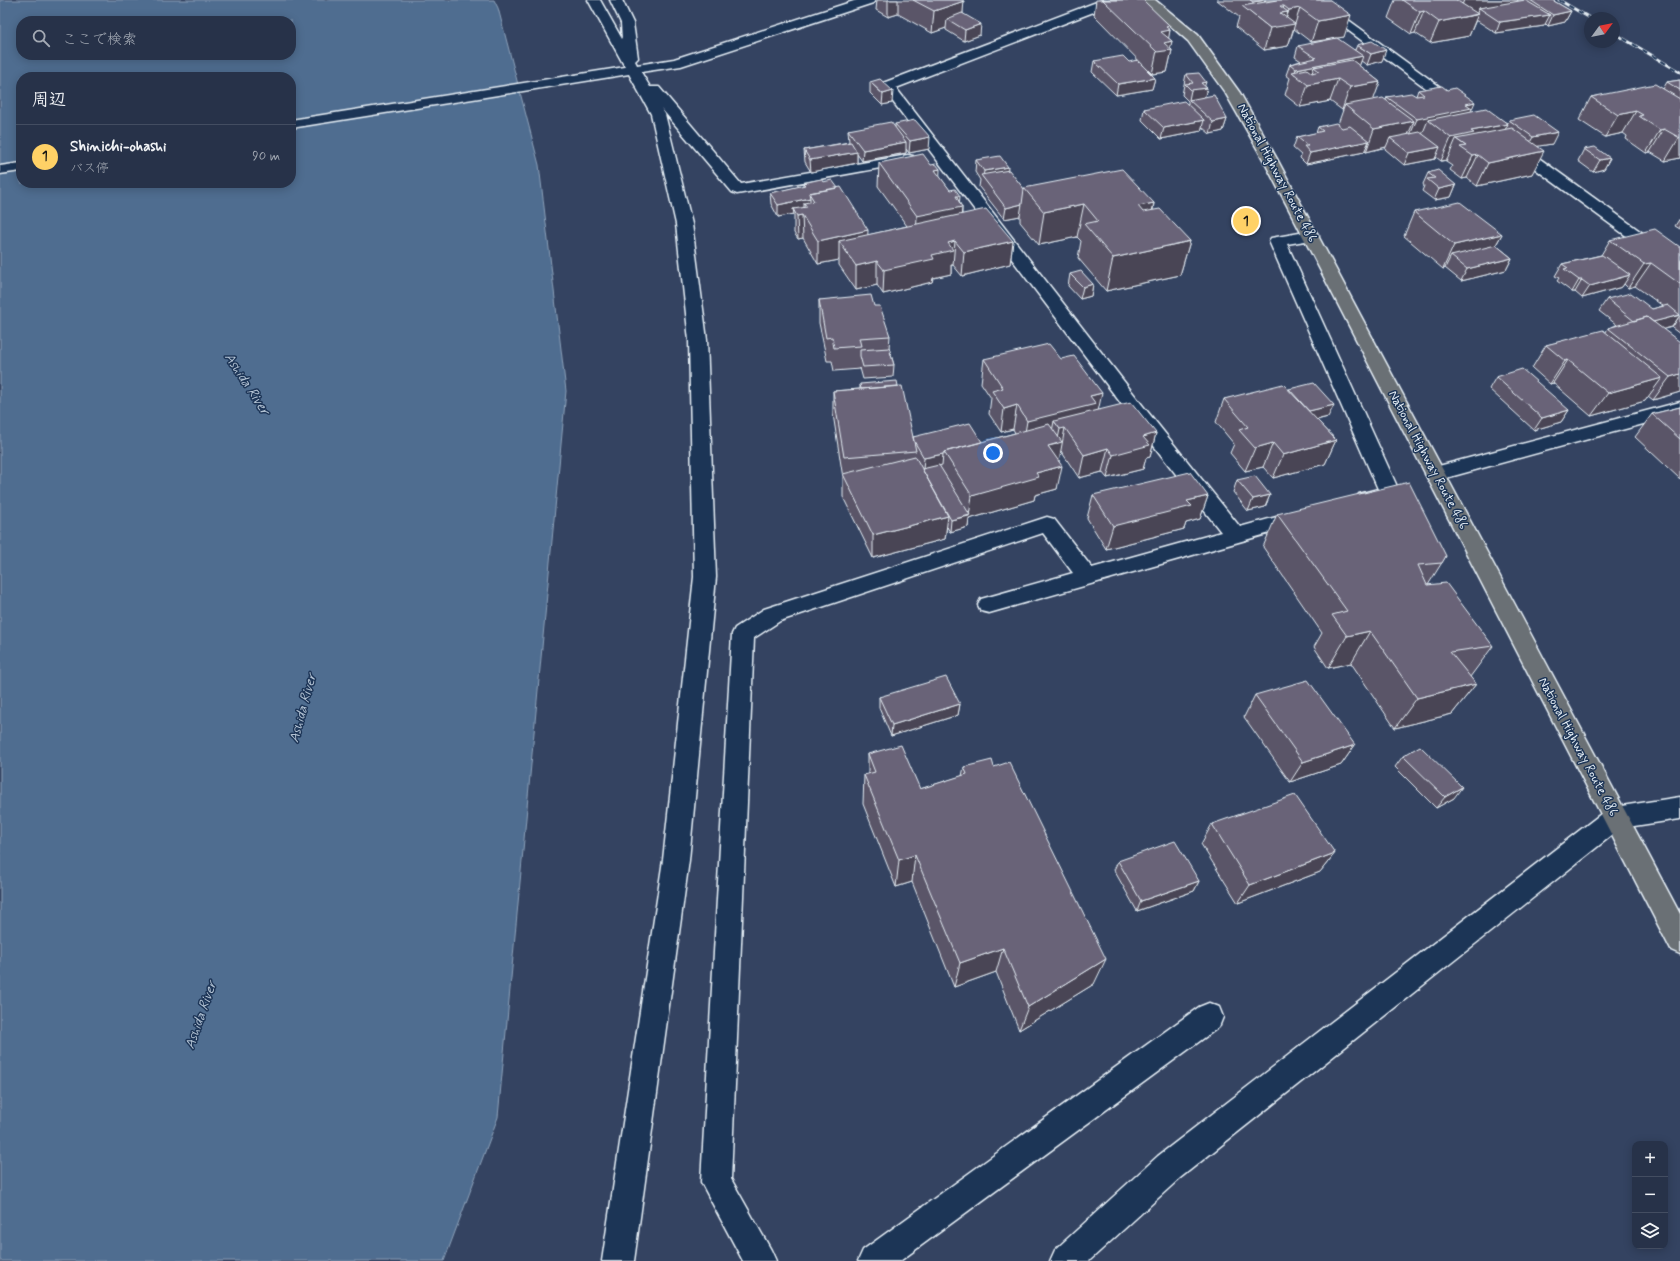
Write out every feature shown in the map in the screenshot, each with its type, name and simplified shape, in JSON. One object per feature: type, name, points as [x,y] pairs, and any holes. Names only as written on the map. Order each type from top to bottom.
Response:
[{"type":"highway","name":"National Highway Route 486","points":[[1148,0],[1193,38],[1233,93],[1311,236],[1680,940]]},
{"type":"street","points":[[594,0],[658,114],[685,232],[698,340],[704,577],[676,860],[618,1261]]},
{"type":"street","points":[[616,0],[627,23],[633,69]]},
{"type":"street","points":[[296,123],[676,63],[869,0]]},
{"type":"street","points":[[1113,0],[888,86],[1136,410],[1235,535]]},
{"type":"street","points":[[1313,0],[1468,113]]},
{"type":"street","points":[[644,89],[653,88],[737,189],[940,154]]},
{"type":"street","points":[[1500,136],[1680,268]]},
{"type":"street","points":[[0,170],[16,168]]},
{"type":"street","points":[[1311,236],[1276,241],[1390,493],[1345,505]]},
{"type":"street","points":[[1435,474],[1680,408]]},
{"type":"street","points":[[989,605],[1316,513]]},
{"type":"street","points":[[760,1261],[716,1182],[743,634],[772,616],[1046,524],[1087,577]]},
{"type":"street","points":[[1066,1261],[1169,1168],[1615,818],[1680,808]]},
{"type":"street","points":[[874,1261],[1209,1017]]},
{"type":"water","name":"Ashida River","points":[[0,0],[494,0],[498,8],[539,165],[566,391],[498,1117],[444,1261],[0,1261]]},
{"type":"building","points":[[913,0],[962,0],[964,1],[934,11]]},
{"type":"building","points":[[1103,0],[1143,0],[1170,26],[1166,27],[1170,30],[1161,32],[1172,41],[1164,43],[1172,50],[1157,52]]},
{"type":"building","points":[[1250,0],[1266,0],[1253,2]]},
{"type":"building","points":[[1277,0],[1330,0],[1351,15],[1318,21],[1300,8],[1289,10],[1284,6],[1280,6],[1288,12],[1280,13],[1295,24],[1270,28],[1242,6]]},
{"type":"building","points":[[1402,0],[1456,0],[1478,14],[1439,22],[1424,11],[1420,12]]},
{"type":"building","points":[[1525,0],[1550,15],[1500,22],[1479,8]]},
{"type":"building","points":[[1530,0],[1552,0],[1571,11],[1553,15]]},
{"type":"building","points":[[962,13],[981,24],[965,30],[947,19]]},
{"type":"building","points":[[1337,38],[1363,56],[1296,69],[1290,64],[1316,58],[1298,46]]},
{"type":"building","points":[[1372,41],[1386,50],[1371,54],[1357,45]]},
{"type":"building","points":[[1123,56],[1129,62],[1137,60],[1155,78],[1118,84],[1094,61]]},
{"type":"building","points":[[1352,60],[1380,82],[1350,87],[1338,79],[1308,85],[1292,72],[1307,69],[1312,73],[1319,71],[1314,67]]},
{"type":"building","points":[[1199,73],[1206,82],[1201,83],[1207,88],[1191,90],[1185,84],[1193,83],[1186,74]]},
{"type":"building","points":[[880,79],[893,91],[883,94],[870,82]]},
{"type":"building","points":[[1680,80],[1680,90],[1667,82]]},
{"type":"building","points":[[1655,84],[1680,99],[1680,138],[1664,129],[1660,130],[1639,116],[1643,115],[1636,111],[1618,115],[1591,97]]},
{"type":"building","points":[[1442,86],[1447,90],[1455,88],[1475,102],[1466,104],[1472,108],[1417,119],[1387,97],[1411,93],[1416,96],[1424,95],[1418,90]]},
{"type":"building","points":[[1214,95],[1227,119],[1213,122],[1189,100]]},
{"type":"building","points":[[1383,98],[1414,121],[1374,129],[1345,105]]},
{"type":"building","points":[[1184,101],[1204,120],[1164,128],[1144,109]]},
{"type":"building","points":[[1486,108],[1508,124],[1471,131],[1474,133],[1451,138],[1428,120]]},
{"type":"building","points":[[1534,115],[1558,132],[1533,137],[1509,120]]},
{"type":"building","points":[[915,120],[930,137],[910,141],[895,124]]},
{"type":"building","points":[[891,122],[906,142],[863,150],[848,130]]},
{"type":"building","points":[[1336,123],[1342,128],[1350,126],[1369,141],[1310,153],[1304,146],[1308,146],[1297,137],[1323,131],[1318,127]]},
{"type":"building","points":[[1512,128],[1544,151],[1488,163],[1478,155],[1473,156],[1460,147],[1466,146],[1456,139]]},
{"type":"building","points":[[1420,132],[1440,147],[1409,153],[1390,138]]},
{"type":"building","points":[[851,142],[857,152],[810,160],[804,150]]},
{"type":"building","points":[[1595,147],[1610,158],[1600,160],[1584,149]]},
{"type":"building","points":[[923,154],[931,165],[936,164],[940,169],[935,170],[950,190],[955,189],[960,196],[956,196],[962,207],[917,216],[879,163]]},
{"type":"building","points":[[1000,156],[1008,167],[984,171],[976,160]]},
{"type":"building","points":[[1122,169],[1154,203],[1138,206],[1143,212],[1160,209],[1190,241],[1113,258],[1084,224],[1098,221],[1084,204],[1044,212],[1024,188]]},
{"type":"building","points":[[1009,170],[1024,189],[1022,204],[1006,208],[981,175]]},
{"type":"building","points":[[1438,170],[1456,185],[1439,189],[1427,179],[1435,178],[1428,173]]},
{"type":"building","points":[[821,179],[823,182],[832,180],[838,188],[809,193],[810,198],[778,205],[770,193],[805,185],[803,183]]},
{"type":"building","points":[[841,187],[868,230],[818,241],[802,215],[797,216],[793,209],[807,207],[804,203],[814,201],[809,193]]},
{"type":"building","points":[[1460,202],[1502,234],[1454,245],[1414,212]]},
{"type":"building","points":[[986,209],[1013,241],[964,252],[955,241],[948,243],[953,250],[932,255],[934,259],[884,270],[877,261],[856,266],[839,241]]},
{"type":"building","points":[[1655,229],[1680,247],[1680,284],[1651,263],[1644,264],[1610,240]]},
{"type":"building","points":[[1496,245],[1512,258],[1467,269],[1451,256]]},
{"type":"building","points":[[1602,255],[1630,275],[1590,286],[1564,269],[1568,268],[1562,264]]},
{"type":"building","points":[[1081,271],[1093,284],[1083,287],[1070,274]]},
{"type":"building","points":[[1631,293],[1652,309],[1668,305],[1680,315],[1653,322],[1647,317],[1634,321],[1607,299]]},
{"type":"building","points":[[871,295],[874,306],[880,306],[890,336],[859,338],[861,346],[834,348],[832,337],[826,338],[819,300]]},
{"type":"building","points":[[1647,317],[1680,342],[1680,374],[1670,377],[1608,328]]},
{"type":"building","points":[[1603,330],[1662,378],[1608,393],[1568,360],[1565,361],[1546,345]]},
{"type":"building","points":[[1049,344],[1061,359],[1074,356],[1102,393],[1090,396],[1096,404],[1027,421],[1017,405],[1004,409],[992,391],[1003,388],[984,359]]},
{"type":"building","points":[[889,348],[894,365],[863,367],[860,350]]},
{"type":"building","points":[[1522,369],[1569,410],[1542,418],[1496,377]]},
{"type":"building","points":[[897,381],[898,386],[861,389],[860,384]]},
{"type":"building","points":[[1314,383],[1334,405],[1309,411],[1289,389]]},
{"type":"building","points":[[1283,384],[1336,440],[1283,455],[1273,443],[1255,448],[1239,430],[1248,427],[1224,399]]},
{"type":"building","points":[[902,386],[916,451],[844,457],[833,391]]},
{"type":"building","points":[[1131,402],[1156,433],[1143,437],[1150,445],[1113,455],[1108,448],[1084,455],[1065,428],[1060,429],[1054,421]]},
{"type":"building","points":[[1680,407],[1680,439],[1652,414]]},
{"type":"building","points":[[970,423],[982,442],[924,458],[914,441],[913,437]]},
{"type":"building","points":[[1049,424],[1062,442],[1048,446],[1062,466],[1036,473],[1039,477],[972,496],[944,452]]},
{"type":"building","points":[[915,456],[948,516],[873,535],[843,474]]},
{"type":"building","points":[[939,465],[970,515],[951,520],[922,469]]},
{"type":"building","points":[[1190,472],[1208,496],[1187,501],[1192,506],[1113,526],[1093,495]]},
{"type":"building","points":[[1255,476],[1270,495],[1253,499],[1237,480]]},
{"type":"building","points":[[1409,482],[1446,556],[1442,563],[1418,565],[1427,585],[1446,583],[1493,646],[1450,652],[1476,684],[1417,698],[1370,631],[1347,636],[1332,615],[1347,611],[1277,514]]},
{"type":"building","points":[[946,677],[960,704],[892,725],[879,697]]},
{"type":"building","points":[[1308,680],[1355,745],[1303,762],[1255,695]]},
{"type":"building","points":[[901,745],[920,789],[967,774],[964,767],[992,760],[994,767],[1009,762],[1106,959],[1028,1007],[1003,948],[960,963],[915,855],[899,860],[864,775],[875,772],[868,754]]},
{"type":"building","points":[[1420,746],[1462,787],[1445,797],[1403,756]]},
{"type":"building","points":[[1295,795],[1335,853],[1250,885],[1212,824]]},
{"type":"building","points":[[1175,841],[1199,881],[1141,901],[1118,861]]},
{"type":"railway","points":[[1559,0],[1584,15]]},
{"type":"railway","points":[[1620,37],[1680,72]]},
{"type":"place","name":"Shinichi-ohashi","points":[[1246,221]]}]
